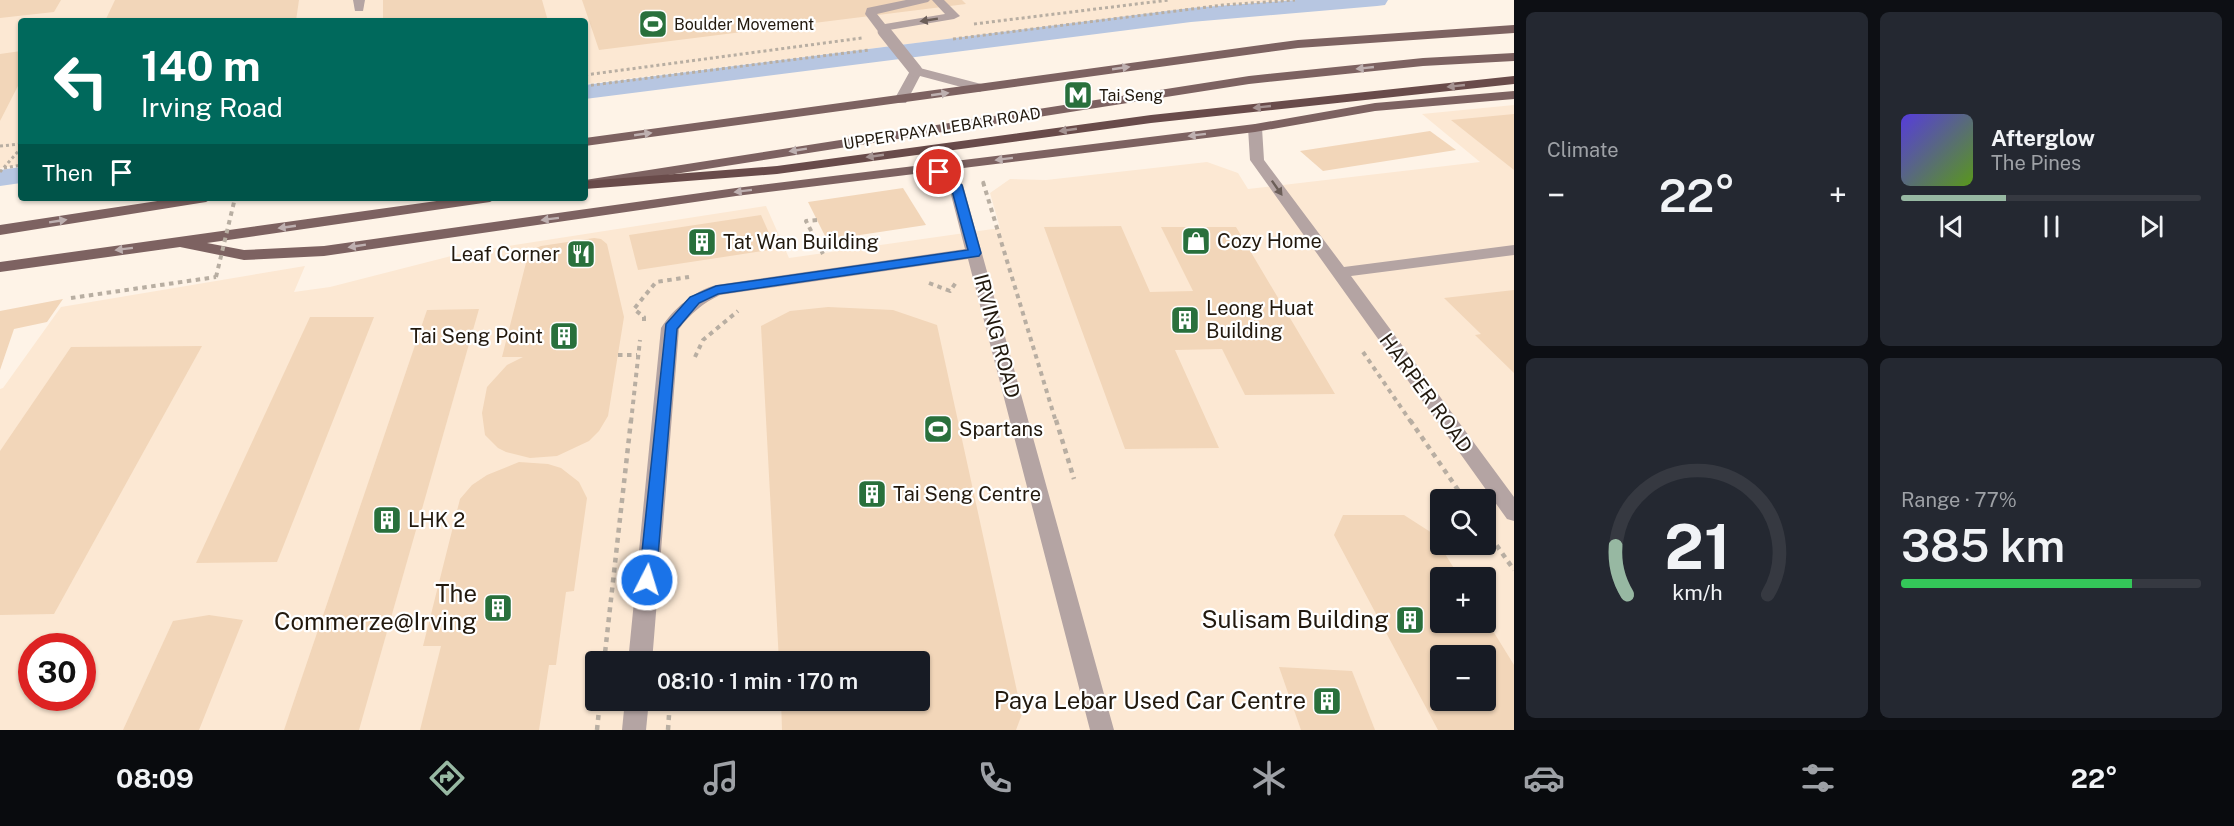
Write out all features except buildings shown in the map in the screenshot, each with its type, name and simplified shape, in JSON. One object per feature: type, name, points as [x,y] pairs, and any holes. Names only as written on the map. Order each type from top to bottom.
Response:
[{"type":"highway","points":[[588,185],[777,170],[1171,116],[1514,80]]},
{"type":"main road","name":"UPPER PAYA LEBAR ROAD","points":[[588,142],[1298,44],[1514,29]]},
{"type":"main road","name":"UPPER PAYA LEBAR ROAD","points":[[588,185],[1249,80],[1423,62],[1514,57]]},
{"type":"main road","points":[[181,242],[244,255],[324,251],[736,192],[1256,128],[1375,107],[1514,95]]},
{"type":"main road","points":[[0,230],[187,201]]},
{"type":"main road","points":[[0,267],[469,201]]},
{"type":"street","points":[[924,0],[883,6],[871,10],[871,14],[916,72],[980,88]]},
{"type":"street","points":[[882,29],[954,16],[938,0]]},
{"type":"street","points":[[901,100],[916,72]]},
{"type":"street","name":"HARPER ROAD","points":[[1256,128],[1254,138],[1257,160],[1514,513]]},
{"type":"street","name":"IRVING ROAD","points":[[926,168],[939,172],[956,185],[1102,730]]},
{"type":"street","points":[[1338,273],[1514,250]]},
{"type":"street","points":[[641,651],[670,328],[683,311],[694,300],[716,290],[975,253]]},
{"type":"street","points":[[634,730],[636,711]]},
{"type":"path","points":[[0,146],[18,146]]},
{"type":"path","points":[[1,169],[18,149]]},
{"type":"path","points":[[1,169],[18,166]]},
{"type":"path","points":[[982,177],[1074,479]]},
{"type":"path","points":[[71,298],[216,277],[234,201]]},
{"type":"path","points":[[817,220],[806,221],[823,255]]},
{"type":"path","points":[[812,256],[834,253]]},
{"type":"path","points":[[643,327],[644,317],[634,309],[656,282],[700,275]]},
{"type":"path","points":[[923,280],[950,291],[959,279],[965,288]]},
{"type":"path","points":[[694,360],[703,340],[737,311],[748,309]]},
{"type":"path","points":[[605,651],[637,355],[641,336]]},
{"type":"path","points":[[1357,344],[1457,489]]},
{"type":"path","points":[[618,355],[637,355]]},
{"type":"path","points":[[1496,545],[1514,570]]},
{"type":"path","points":[[597,730],[599,711]]},
{"type":"path","points":[[668,730],[669,711]]},
{"type":"shaded area","points":[[0,0],[1293,0],[1223,5],[588,84],[588,18],[18,18],[18,165],[0,168]]},
{"type":"shaded area","points":[[1514,105],[1514,730],[0,730],[0,389],[3,388],[61,307],[305,266],[294,292],[330,287],[463,253],[766,206],[789,258],[1000,228],[990,193],[1010,179],[1046,180],[1207,162],[1238,173],[1248,189],[1480,162],[1422,114]]},
{"type":"waterway","points":[[588,92],[1191,15],[1377,0]]},
{"type":"waterway","points":[[0,178],[18,175]]},
{"type":"place","name":"Boulder Movement","points":[[653,24]]},
{"type":"place","name":"Tai Seng","points":[[1078,95]]},
{"type":"place","name":"Cozy Home","points":[[1196,241]]},
{"type":"place","name":"Tat Wan Building","points":[[702,242]]},
{"type":"place","name":"Leaf Corner","points":[[581,254]]},
{"type":"place","name":"Leong Huat Building","points":[[1185,320]]},
{"type":"place","name":"Tai Seng Point","points":[[564,336]]},
{"type":"place","name":"Spartans","points":[[938,429]]},
{"type":"place","name":"Tai Seng Centre","points":[[872,494]]},
{"type":"place","name":"LHK 2","points":[[387,520]]},
{"type":"place","name":"The Commerze@Irving","points":[[498,608]]},
{"type":"place","name":"Sulisam Building","points":[[1410,620]]},
{"type":"place","name":"Paya Lebar Used Car Centre","points":[[1327,701]]},
{"type":"route","points":[[647,580],[670,328],[694,300],[716,290],[975,253],[956,185],[939,172]]}]
